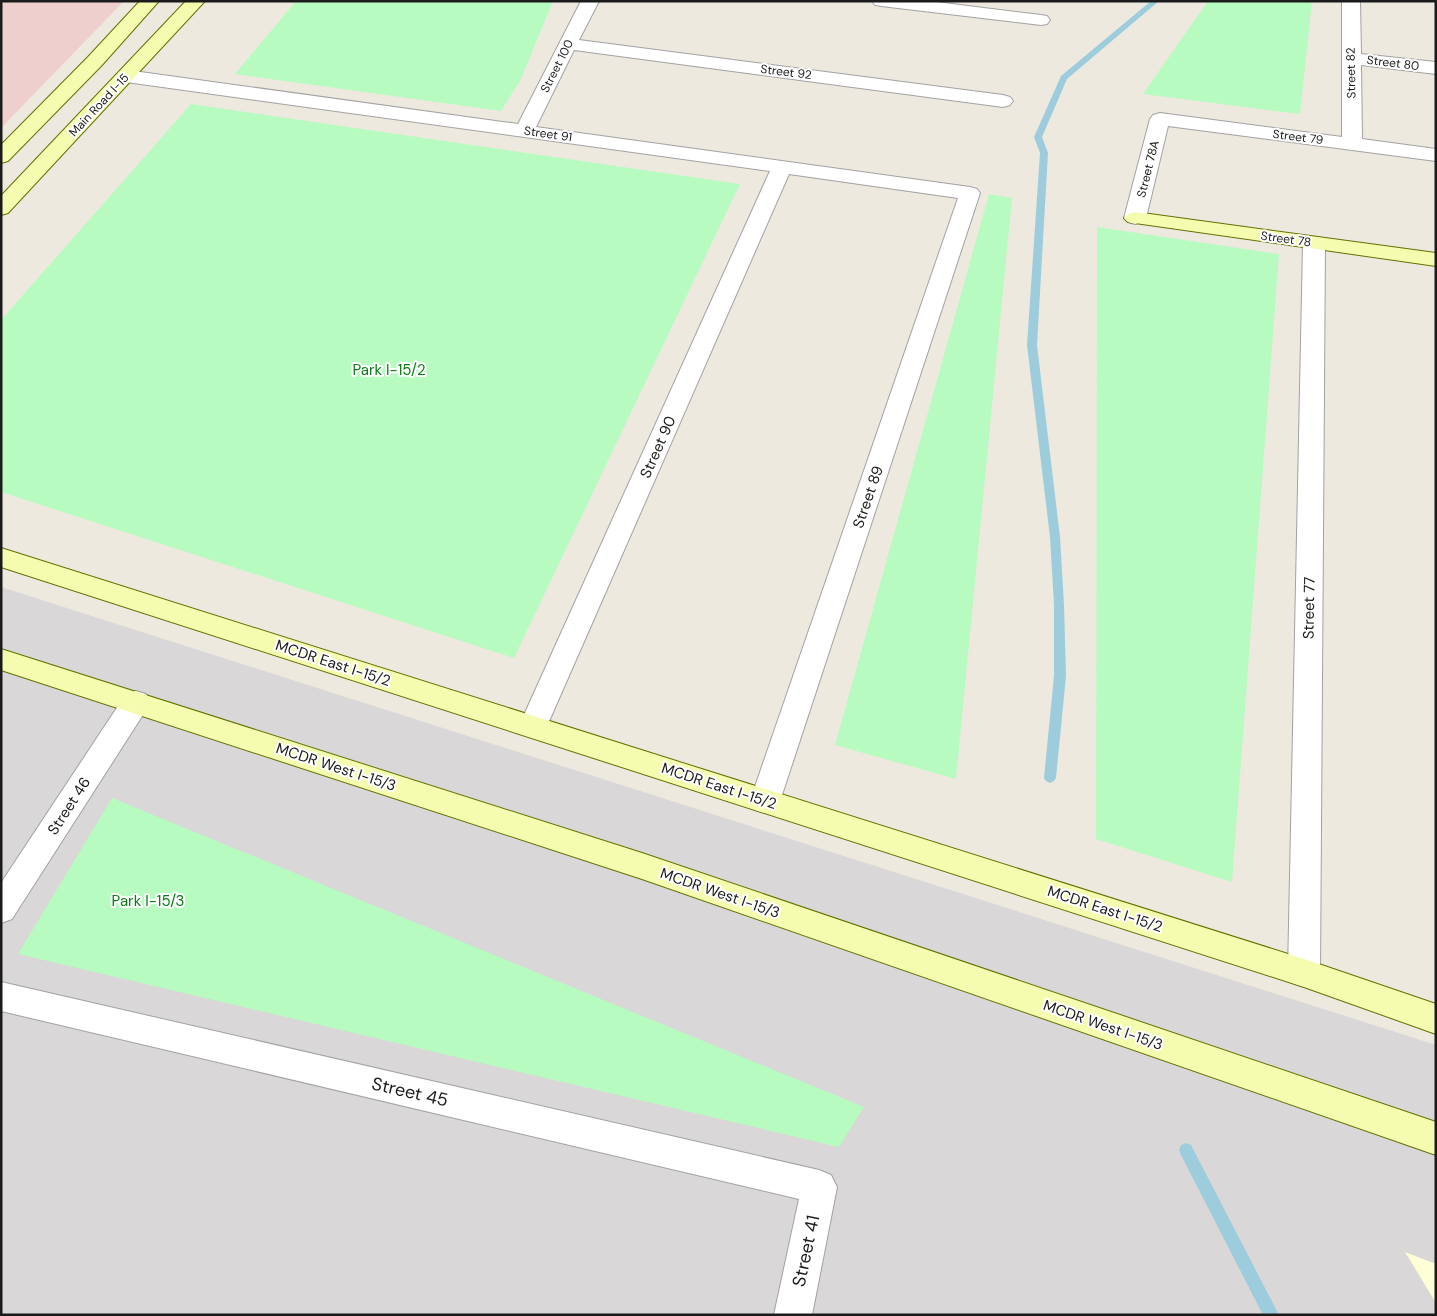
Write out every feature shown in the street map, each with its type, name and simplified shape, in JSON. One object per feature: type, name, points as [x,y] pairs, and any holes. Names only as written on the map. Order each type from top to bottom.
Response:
[{"type":"main road","points":[[1,157],[95,61],[150,1]]},
{"type":"main road","name":"Main Road I-15","points":[[1,209],[196,1]]},
{"type":"main road","name":"Street 78","points":[[1135,218],[1436,260]]},
{"type":"main road","name":"MCDR East I-15/2","points":[[1,557],[1304,973],[1436,1019]]},
{"type":"main road","name":"MCDR West I-15/3","points":[[1,658],[642,866],[1436,1139]]},
{"type":"street","name":"Street 100","points":[[524,131],[590,1]]},
{"type":"street","points":[[881,1],[1041,20]]},
{"type":"street","name":"Street 82","points":[[1350,1],[1352,144]]},
{"type":"street","name":"Street 92","points":[[569,44],[1003,101]]},
{"type":"street","name":"Street 80","points":[[1351,58],[1436,68]]},
{"type":"street","name":"Street 91","points":[[126,76],[970,193]]},
{"type":"street","name":"Street 79","points":[[1160,119],[1436,155]]},
{"type":"street","name":"Street 78A","points":[[1135,218],[1160,119]]},
{"type":"street","name":"Street 90","points":[[533,726],[782,167]]},
{"type":"street","name":"Street 89","points":[[765,801],[970,193]]},
{"type":"street","name":"Street 77","points":[[1304,973],[1314,243]]},
{"type":"street","name":"Street 46","points":[[1,910],[136,702]]},
{"type":"street","name":"Street 45","points":[[1,996],[819,1187]]},
{"type":"street","name":"Street 41","points":[[793,1315],[819,1187]]},
{"type":"shaded area","points":[[1,1],[124,1],[1,128]]},
{"type":"shaded area","points":[[1,587],[1436,1045],[1436,1315],[1,1315]]},
{"type":"shaded area","points":[[1405,1252],[1436,1264],[1436,1303]]},
{"type":"green space","points":[[296,1],[553,1],[521,79],[501,111],[235,74]]},
{"type":"green space","points":[[1208,1],[1312,1],[1300,114],[1143,94]]},
{"type":"green space","name":"Park I-15/2","points":[[191,104],[740,184],[514,658],[1,492],[1,320]]},
{"type":"green space","points":[[989,194],[1012,198],[956,779],[835,745]]},
{"type":"green space","points":[[1097,227],[1279,254],[1232,882],[1096,839]]},
{"type":"green space","name":"Park I-15/3","points":[[112,798],[864,1107],[839,1147],[18,954]]},
{"type":"waterway","points":[[1050,778],[1060,676],[1059,605],[1055,537],[1032,345],[1044,153],[1038,137],[1064,78],[1156,1]]},
{"type":"waterway","points":[[1186,1150],[1271,1315]]}]
